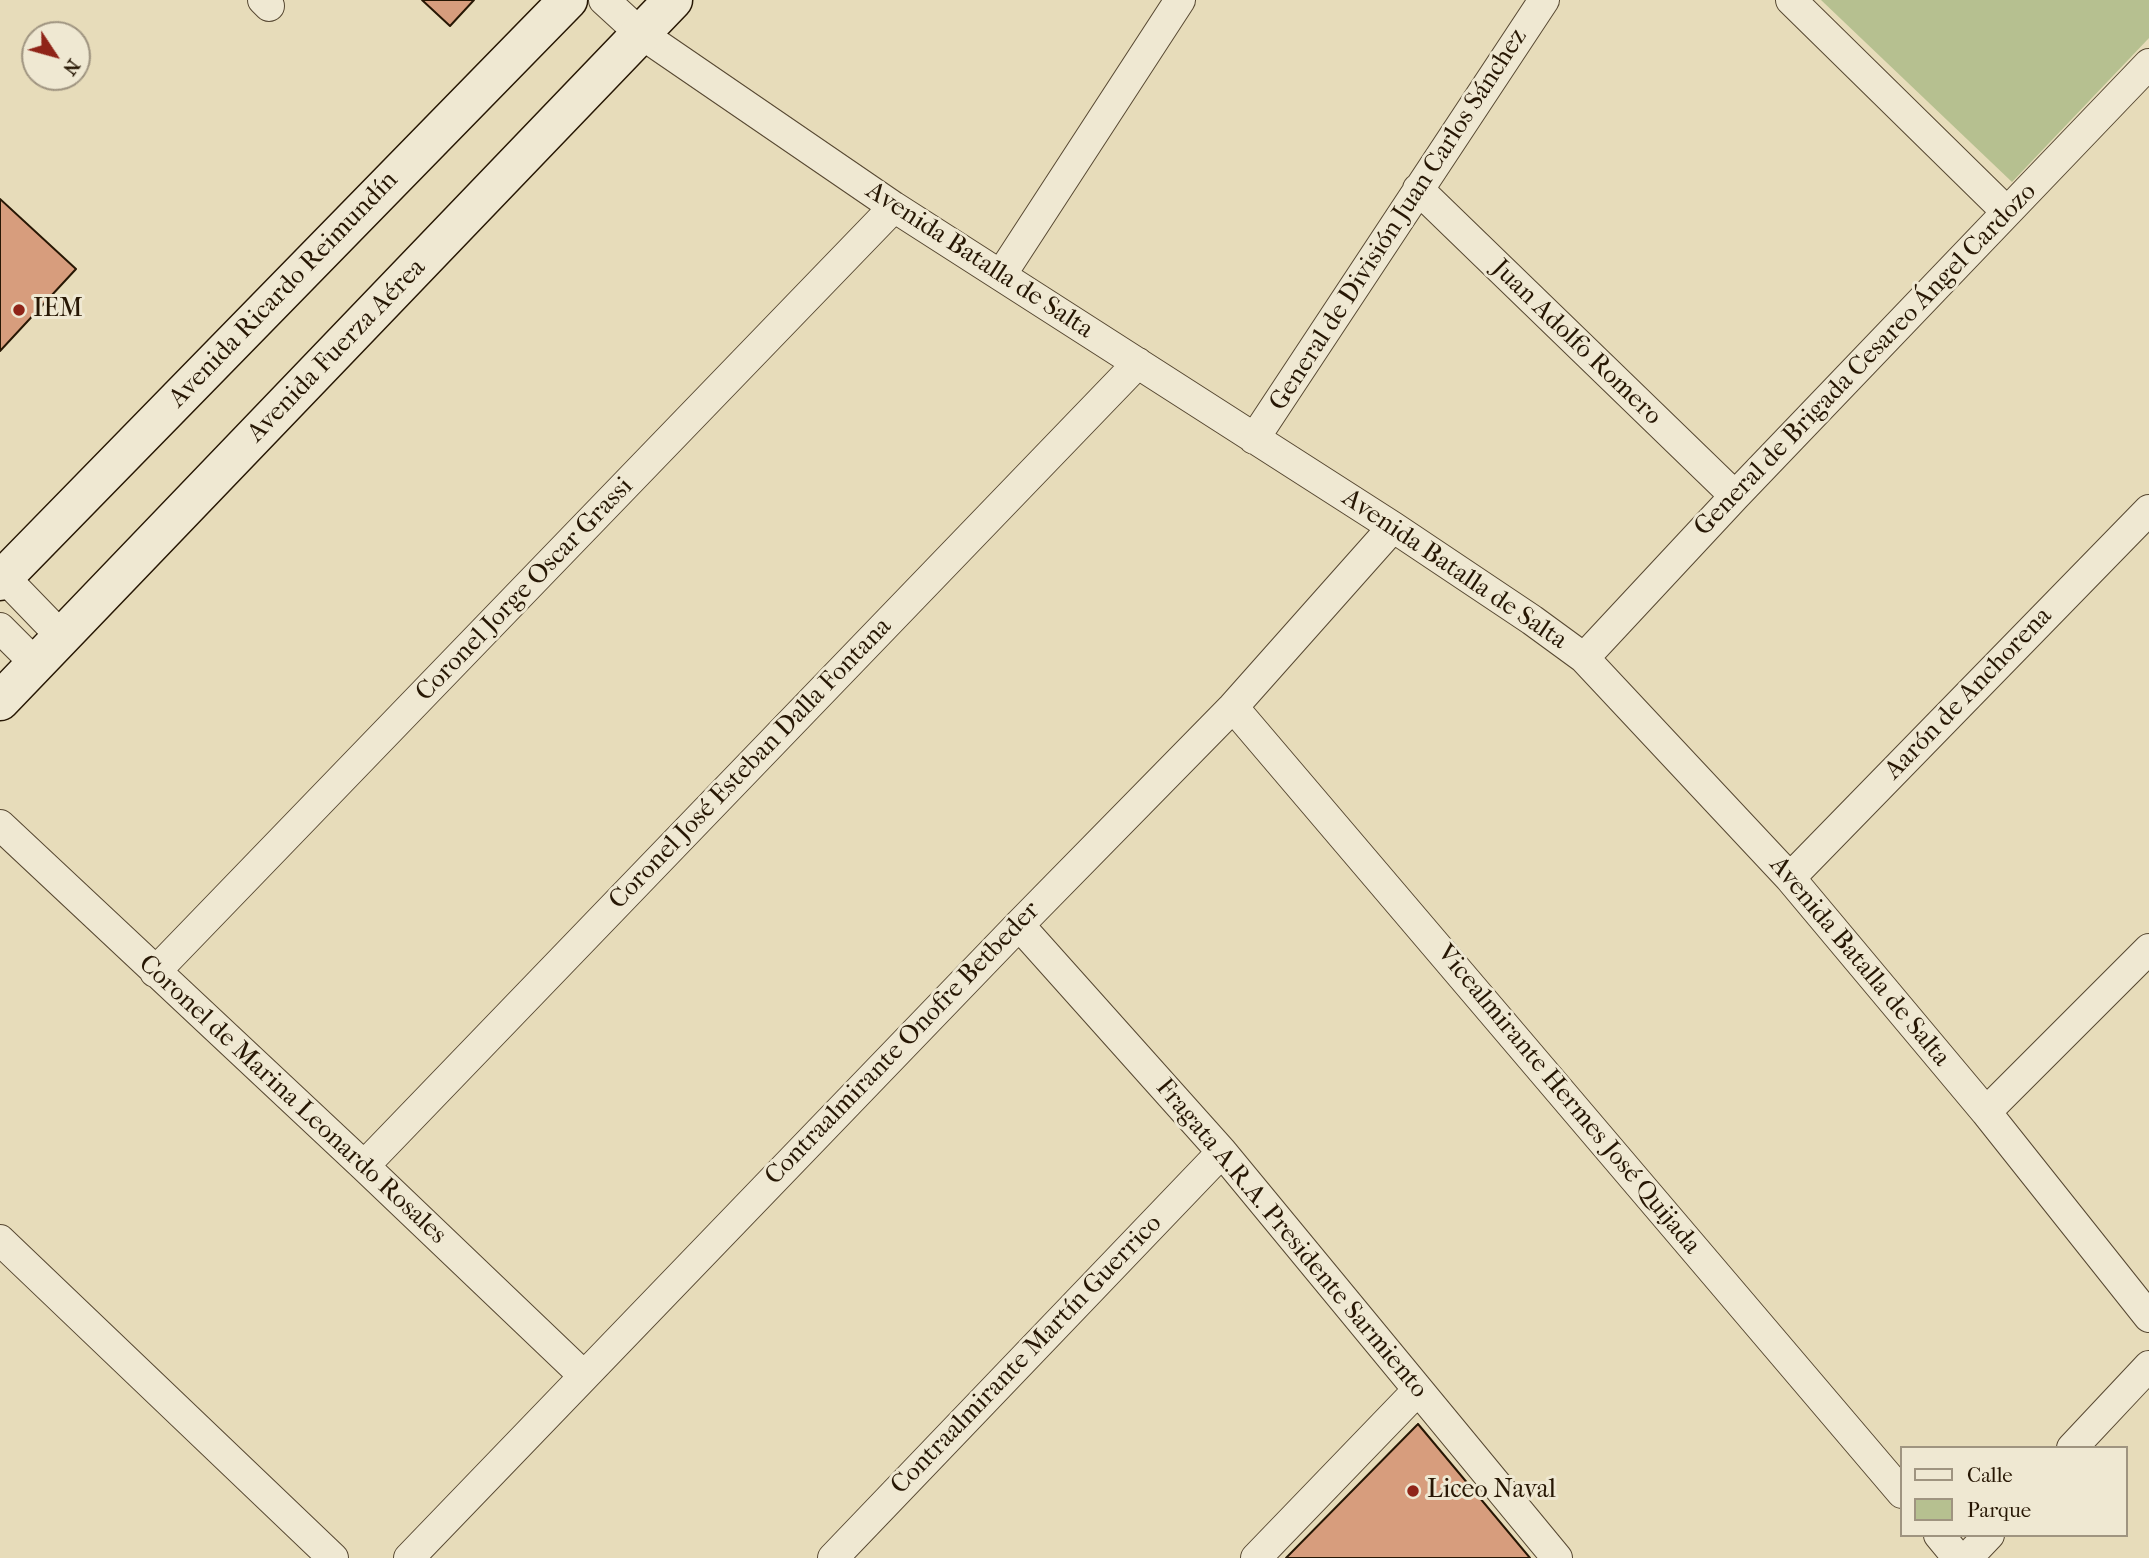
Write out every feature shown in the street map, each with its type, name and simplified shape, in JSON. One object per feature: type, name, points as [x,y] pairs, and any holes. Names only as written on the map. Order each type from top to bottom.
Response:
[{"type":"street","name":"Avenida Ricardo Reimundín","points":[[1,577],[568,0]]},
{"type":"street","name":"Avenida Batalla de Salta","points":[[604,0],[640,33],[894,207],[1394,527],[1584,658],[1790,878],[1986,1112],[2149,1317]]},
{"type":"street","name":"Avenida Fuerza Aérea","points":[[0,701],[673,0]]},
{"type":"street","points":[[1001,275],[1181,0]]},
{"type":"street","name":"General de División Juan Carlos Sánchez","points":[[1254,439],[1544,0]]},
{"type":"street","points":[[1791,0],[2007,212]]},
{"type":"street","name":"General de Brigada Cesareo Ángel Cardozo","points":[[1584,658],[1735,496],[2149,64]]},
{"type":"street","name":"Juan Adolfo Romero","points":[[1418,189],[1735,496]]},
{"type":"street","name":"Coronel Jorge Oscar Grassi","points":[[155,972],[894,207]]},
{"type":"street","name":"Coronel José Esteban Dalla Fontana","points":[[364,1166],[1138,363]]},
{"type":"street","name":"Aarón de Anchorena","points":[[1790,878],[2149,510]]},
{"type":"street","name":"Contraalmirante Onofre Betbeder","points":[[409,1558],[1018,925],[1233,707],[1394,527]]},
{"type":"street","points":[[1,577],[62,637]]},
{"type":"street","points":[[0,628],[36,664]]},
{"type":"street","name":"Vicealmirante Hermes José Quijada","points":[[1233,707],[1900,1491]]},
{"type":"street","name":"Coronel de Marina Leonardo Rosales","points":[[0,825],[583,1375]]},
{"type":"street","name":"Fragata A.R.A. Presidente Sarmiento","points":[[1018,925],[1222,1152],[1557,1558]]},
{"type":"street","points":[[1986,1112],[2149,949]]},
{"type":"street","name":"Contraalmirante Martín Guerrico","points":[[833,1558],[1222,1152]]},
{"type":"street","points":[[0,1240],[332,1558]]},
{"type":"street","points":[[2074,1446],[2149,1366]]},
{"type":"street","points":[[1256,1558],[1418,1390]]},
{"type":"street","points":[[1941,1537],[1958,1558]]},
{"type":"street","points":[[1967,1558],[1987,1537]]},
{"type":"green space","points":[[1821,0],[2149,0],[2149,38],[2012,182]]},
{"type":"building","points":[[422,0],[474,0],[450,26]]},
{"type":"building","name":"IEM","points":[[0,199],[76,269],[0,351]]},
{"type":"building","name":"Liceo Naval","points":[[1418,1424],[1530,1558],[1286,1558]]},
{"type":"place","name":"IEM","points":[[19,310]]},
{"type":"place","name":"Liceo Naval","points":[[1413,1491]]}]
